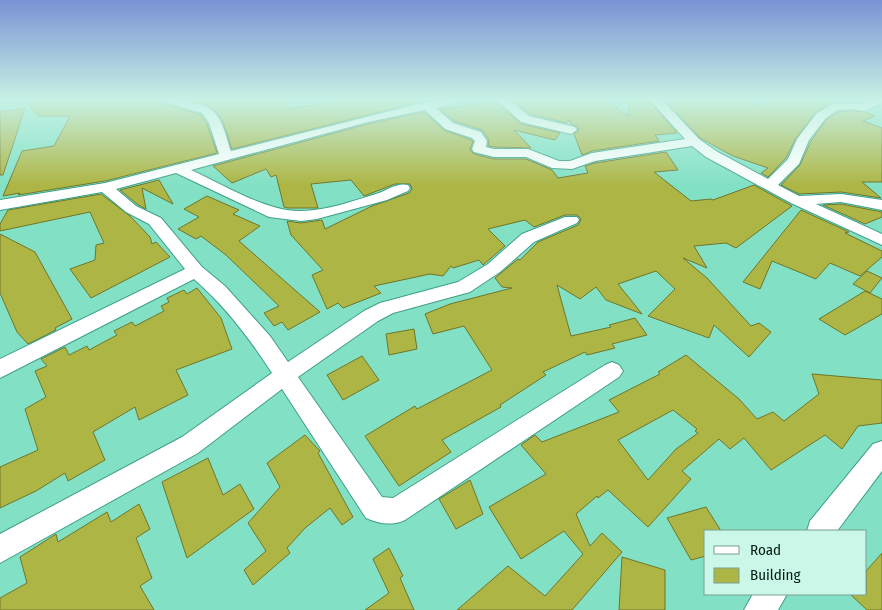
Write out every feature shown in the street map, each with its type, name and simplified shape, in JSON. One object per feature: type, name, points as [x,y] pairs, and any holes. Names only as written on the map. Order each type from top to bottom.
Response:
[{"type":"street","points":[[217,128],[226,156]]},
{"type":"street","points":[[0,205],[105,187],[330,128]]},
{"type":"street","points":[[457,128],[477,135],[480,141],[479,149],[482,151],[528,153],[557,165],[572,165],[592,157],[694,142]]},
{"type":"street","points":[[564,128],[571,130]]},
{"type":"street","points":[[682,128],[694,142],[711,154],[796,200],[882,240]]},
{"type":"street","points":[[769,186],[794,161],[803,139],[811,128]]},
{"type":"street","points":[[176,168],[274,214],[301,216],[317,214],[382,197],[404,188]]},
{"type":"street","points":[[105,187],[131,209],[154,222],[196,271],[219,291],[263,342],[375,509],[396,511],[612,371]]},
{"type":"street","points":[[796,200],[841,198],[882,206]]},
{"type":"street","points":[[0,549],[190,445],[284,375],[370,316],[387,308],[464,287],[494,268],[528,238],[571,220]]},
{"type":"street","points":[[0,369],[196,271]]},
{"type":"street","points":[[821,530],[882,452]]},
{"type":"street","points":[[760,610],[771,595]]},
{"type":"building","points":[[0,128],[18,128],[3,175],[0,175]]},
{"type":"building","points":[[63,128],[209,128],[217,153],[105,181],[3,196],[22,151],[54,146]]},
{"type":"building","points":[[225,128],[314,128],[232,149]]},
{"type":"building","points":[[352,128],[442,128],[473,141],[470,150],[474,154],[494,159],[526,159],[552,170],[558,178],[588,173],[585,166],[595,163],[666,152],[678,170],[654,172],[691,201],[713,200],[754,185],[792,206],[736,248],[726,243],[694,246],[707,268],[683,258],[707,278],[751,326],[759,323],[771,332],[749,357],[714,325],[709,338],[648,316],[675,289],[656,271],[618,284],[642,314],[606,300],[596,287],[580,299],[557,285],[571,336],[611,327],[609,325],[635,318],[647,335],[612,344],[615,348],[587,355],[585,352],[543,372],[546,375],[500,405],[501,407],[442,440],[451,452],[399,486],[365,436],[415,406],[417,409],[492,370],[464,326],[433,334],[425,314],[450,304],[512,288],[502,287],[495,278],[518,259],[520,260],[538,242],[578,225],[581,219],[577,215],[565,215],[534,227],[525,220],[488,229],[505,246],[483,265],[479,260],[453,268],[451,266],[443,276],[430,274],[374,286],[381,293],[343,308],[338,303],[327,309],[312,275],[323,270],[291,235],[287,221],[301,223],[322,220],[325,229],[372,206],[409,193],[412,189],[410,184],[395,184],[364,196],[351,180],[311,184],[318,208],[288,208],[284,207],[276,175],[271,177],[266,169],[232,183],[213,166]]},
{"type":"building","points":[[477,128],[540,128],[560,133],[555,140],[514,130],[531,148],[494,147],[488,146],[489,140],[482,130]]},
{"type":"building","points":[[578,128],[673,128],[677,133],[655,135],[659,141],[592,151],[582,155],[574,134],[579,130]]},
{"type":"building","points":[[691,128],[803,128],[786,158],[768,177],[761,173],[768,168],[733,156],[700,138]]},
{"type":"building","points":[[820,128],[882,128],[882,182],[862,182],[881,198],[841,192],[799,194],[781,185],[800,165],[811,141]]},
{"type":"building","points":[[159,180],[173,204],[142,188],[146,209],[120,190]]},
{"type":"building","points":[[101,194],[130,216],[150,237],[152,244],[156,242],[170,257],[91,298],[70,269],[95,260],[96,245],[104,243],[90,212],[0,231],[0,224],[8,210]]},
{"type":"building","points":[[207,196],[239,210],[233,214],[260,226],[239,241],[320,312],[288,330],[282,322],[274,326],[264,313],[279,306],[226,255],[201,236],[196,239],[178,229],[199,217],[184,209]]},
{"type":"building","points":[[841,204],[882,212],[882,217],[865,224],[823,205]]},
{"type":"building","points":[[801,210],[849,232],[845,233],[882,251],[882,257],[860,276],[830,263],[816,279],[772,261],[760,289],[743,282]]},
{"type":"building","points":[[0,234],[35,252],[72,319],[55,328],[56,330],[28,344],[17,332],[0,293]]},
{"type":"building","points":[[867,271],[882,278],[870,293],[853,284]]},
{"type":"building","points":[[197,288],[221,318],[232,349],[176,370],[188,395],[139,420],[135,407],[93,432],[105,460],[68,481],[65,473],[36,491],[0,508],[0,467],[38,450],[25,409],[46,397],[35,371],[47,366],[41,359],[65,347],[69,355],[87,346],[89,350],[117,335],[114,331],[132,322],[135,326],[164,311],[161,306],[169,302],[167,298],[184,290],[187,294]]},
{"type":"building","points":[[865,291],[882,299],[882,314],[845,335],[819,319]]},
{"type":"building","points":[[414,329],[417,349],[389,355],[386,334]]},
{"type":"building","points":[[686,355],[739,399],[757,419],[773,412],[784,421],[819,394],[812,374],[882,380],[882,423],[858,426],[842,449],[825,435],[771,470],[744,438],[730,449],[719,439],[682,471],[691,479],[648,527],[608,490],[598,498],[597,496],[576,514],[590,546],[602,533],[622,552],[572,610],[457,610],[508,566],[545,596],[583,554],[564,531],[521,559],[489,507],[546,474],[521,445],[535,435],[542,442],[619,412],[609,400],[660,374],[658,372]],"holes":[[[673,410],[697,429],[695,431],[698,433],[676,449],[648,480],[618,440]]]},
{"type":"building","points":[[362,356],[379,380],[343,400],[327,375]]},
{"type":"building","points":[[305,435],[320,451],[318,453],[353,517],[342,525],[330,508],[305,528],[287,548],[290,553],[253,585],[244,570],[266,551],[248,523],[280,487],[267,463]]},
{"type":"building","points":[[208,458],[223,495],[240,484],[254,509],[187,558],[162,482]]},
{"type":"building","points":[[470,480],[483,514],[456,529],[439,499]]},
{"type":"building","points":[[139,504],[150,529],[136,538],[152,578],[140,586],[154,610],[0,610],[0,598],[27,583],[20,557],[56,534],[58,542],[107,512],[111,522]]},
{"type":"building","points":[[706,507],[720,530],[704,530],[704,557],[691,560],[667,518]]},
{"type":"building","points":[[389,548],[403,576],[400,578],[414,610],[365,610],[389,593],[373,559]]},
{"type":"building","points":[[882,553],[882,610],[867,610],[851,595],[867,595],[867,570]]},
{"type":"building","points":[[622,557],[665,570],[665,610],[619,610]]}]
